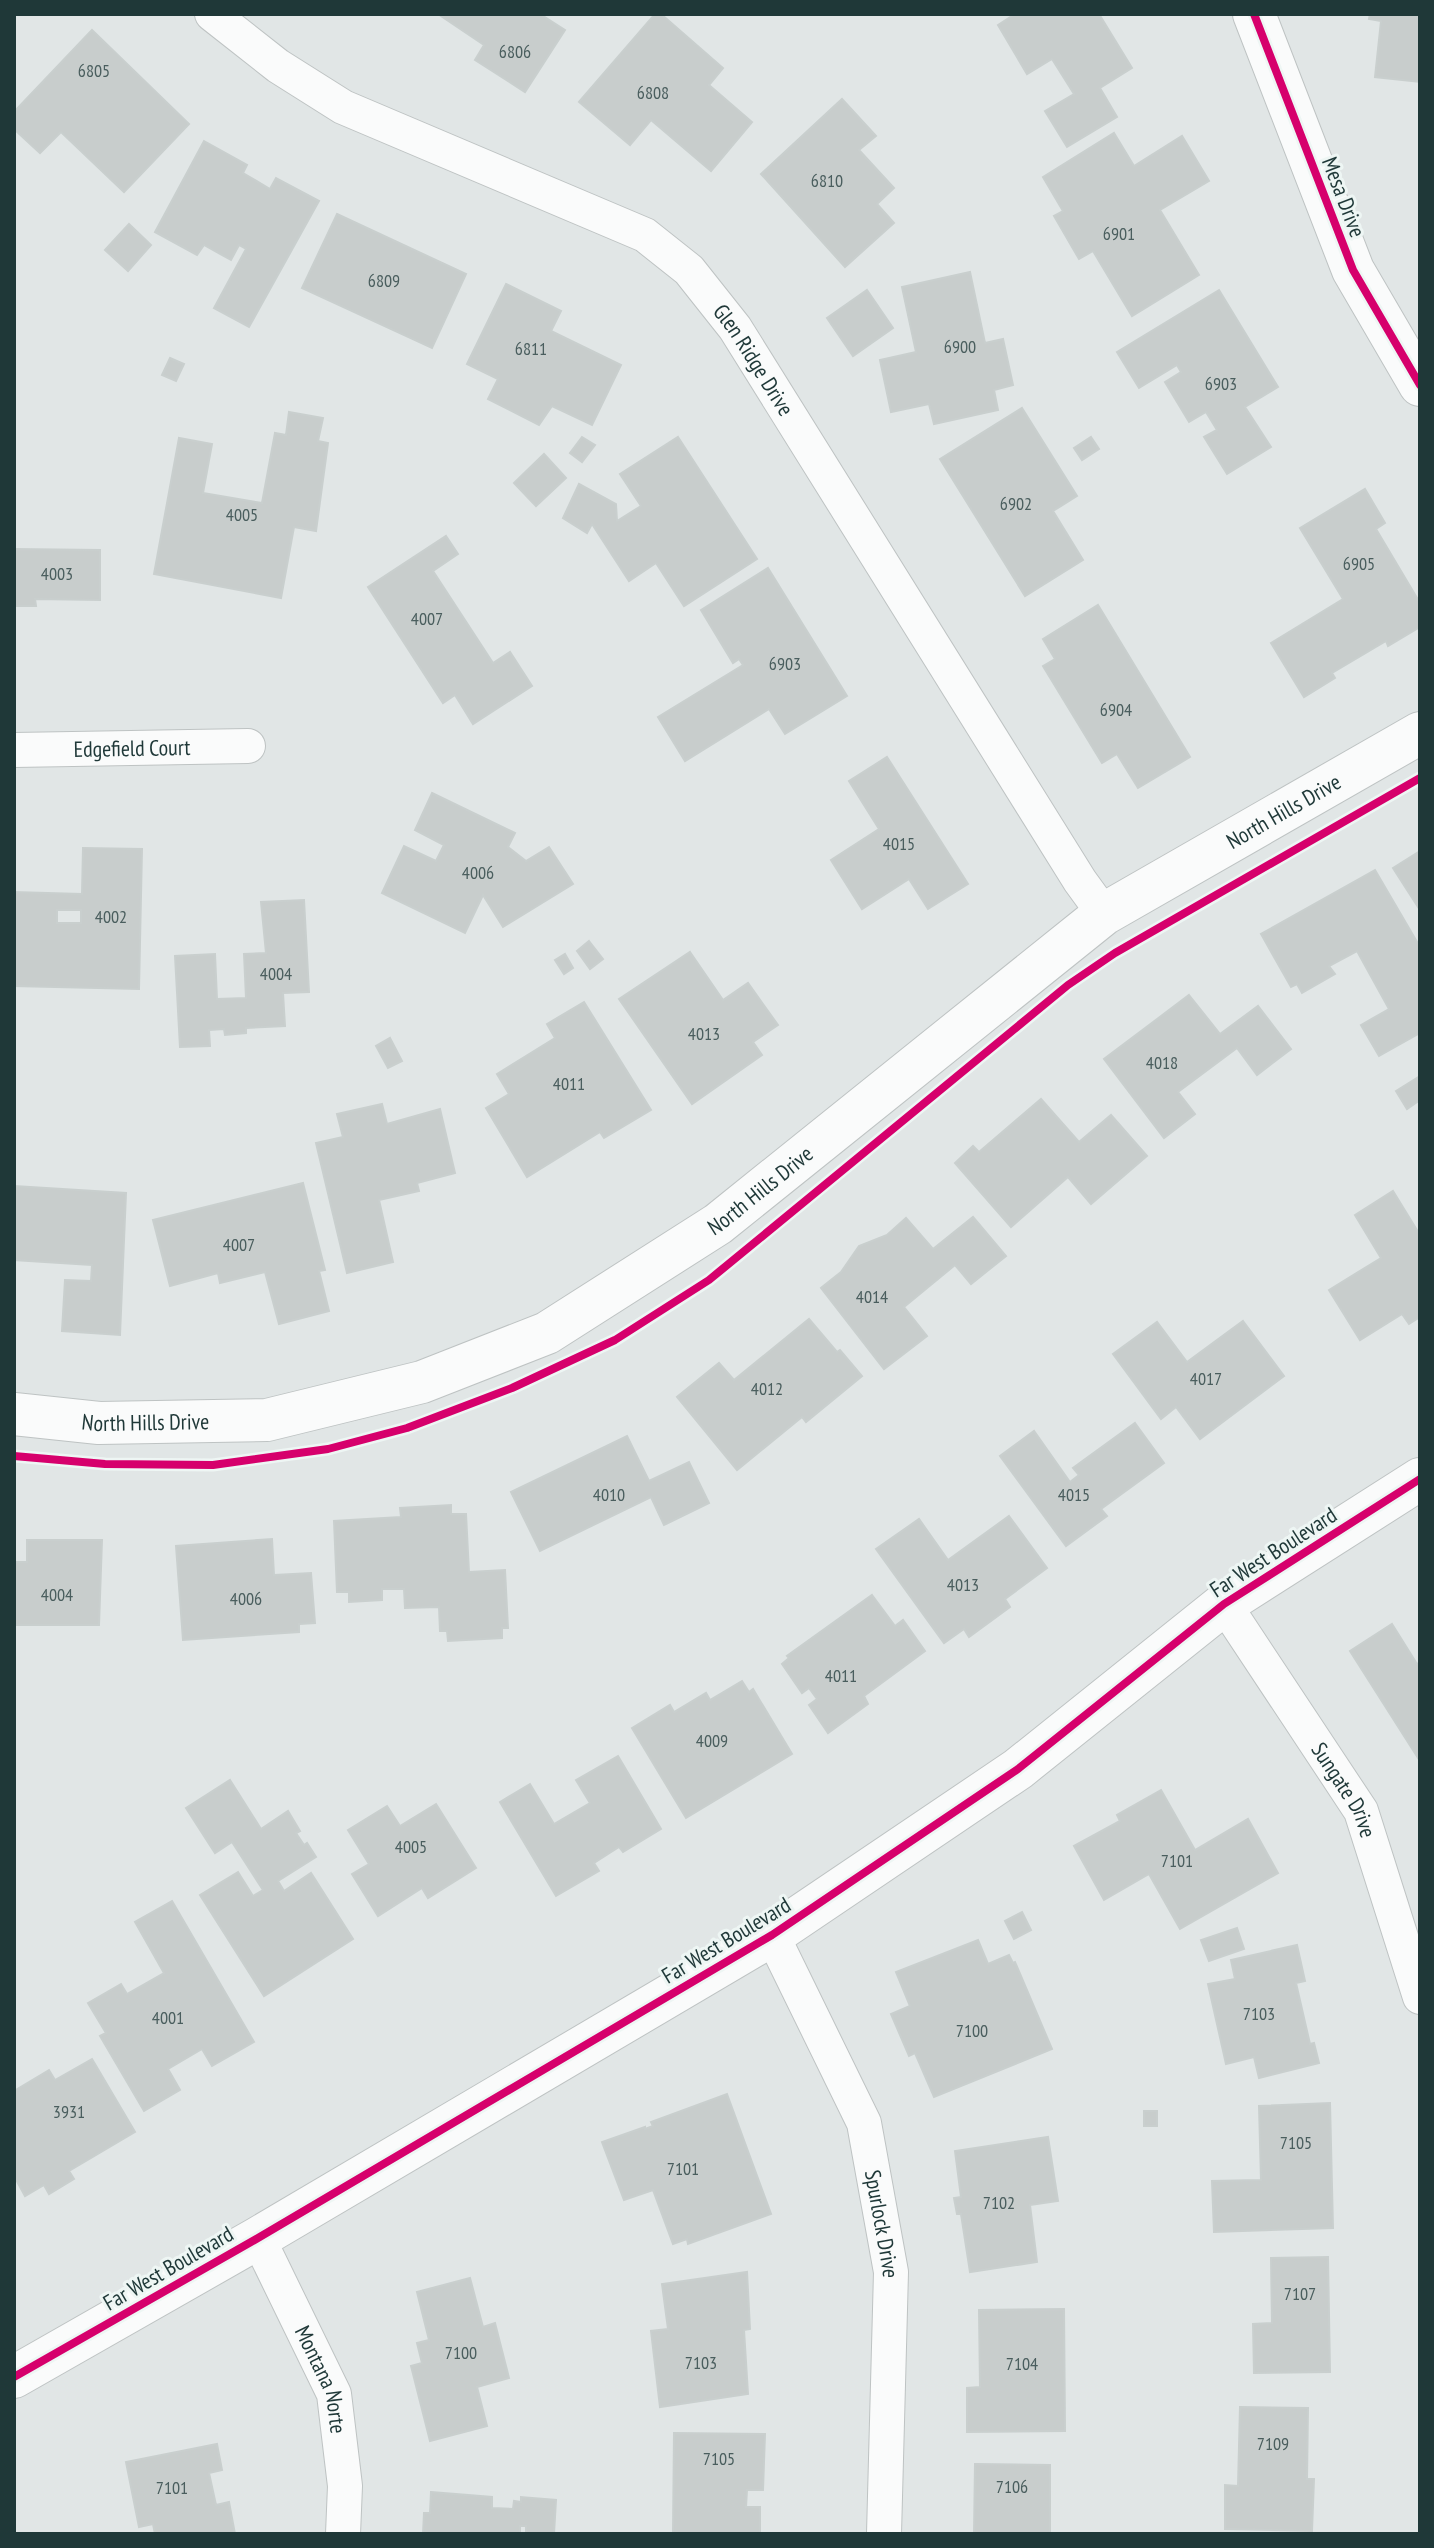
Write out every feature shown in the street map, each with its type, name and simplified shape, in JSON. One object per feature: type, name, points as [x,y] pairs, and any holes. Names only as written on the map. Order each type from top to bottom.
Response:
[{"type":"street","name":"Glen Ridge Drive","points":[[212,14],[278,66],[343,107],[645,235],[689,270],[735,328],[1080,881],[1104,914]]},
{"type":"street","name":"Mesa Drive","points":[[1254,14],[1353,270],[1420,385]]},
{"type":"street","name":"North Hills Drive","points":[[14,1414],[99,1423],[267,1420],[422,1382],[547,1333],[718,1224],[1104,914],[1420,733]]},
{"type":"street","name":"Edgefield Court","points":[[14,750],[248,746]]},
{"type":"street","name":"Far West Boulevard","points":[[14,2377],[258,2238],[772,1935],[1018,1769],[1224,1604],[1420,1479]]},
{"type":"street","name":"Sungate Drive","points":[[1224,1604],[1361,1811],[1420,1997]]},
{"type":"street","name":"Spurlock Drive","points":[[772,1935],[864,2123],[867,2138],[891,2272],[884,2534]]},
{"type":"street","name":"Montana Norte","points":[[258,2238],[334,2394],[345,2486],[343,2534]]},
{"type":"building","points":[[438,14],[540,14],[565,30],[525,92],[475,60],[484,45]]},
{"type":"building","points":[[655,14],[661,14],[723,68],[709,85],[752,122],[711,171],[651,120],[630,145],[579,102]]},
{"type":"building","points":[[1015,14],[1099,14],[1132,68],[1100,88],[1117,117],[1067,147],[1045,111],[1074,94],[1052,59],[1027,74],[998,25]]},
{"type":"building","points":[[1370,14],[1420,14],[1420,82],[1375,77],[1381,21],[1369,19]]},
{"type":"building","points":[[92,30],[189,124],[124,192],[61,132],[40,153],[14,129],[14,112]]},
{"type":"building","points":[[842,99],[876,136],[859,150],[894,188],[877,204],[894,223],[845,267],[761,174]]},
{"type":"building","points":[[1114,133],[1134,166],[1182,136],[1209,181],[1160,210],[1199,275],[1132,316],[1093,251],[1079,259],[1054,216],[1063,211],[1043,177]]},
{"type":"building","points":[[204,141],[247,165],[243,173],[270,189],[276,178],[319,201],[249,327],[214,308],[246,249],[239,245],[231,260],[204,245],[197,255],[155,232]]},
{"type":"building","points":[[337,214],[466,274],[432,348],[302,288]]},
{"type":"building","points":[[129,224],[151,245],[128,271],[105,250]]},
{"type":"building","points":[[970,272],[985,343],[1003,339],[1013,385],[994,390],[998,410],[934,424],[929,404],[891,412],[880,360],[916,352],[902,287]]},
{"type":"building","points":[[506,284],[561,311],[551,331],[621,365],[592,425],[552,406],[539,425],[488,399],[498,379],[467,364]]},
{"type":"building","points":[[867,290],[893,328],[853,356],[827,318]]},
{"type":"building","points":[[1219,290],[1278,387],[1245,407],[1271,447],[1227,474],[1204,437],[1217,430],[1206,412],[1189,422],[1165,382],[1181,372],[1177,365],[1139,388],[1117,352]]},
{"type":"building","points":[[170,358],[184,364],[176,381],[162,375]]},
{"type":"building","points":[[1022,408],[1077,496],[1053,511],[1083,560],[1025,596],[940,459]]},
{"type":"building","points":[[289,412],[323,418],[318,441],[328,443],[316,531],[294,527],[281,598],[154,574],[179,438],[212,444],[203,493],[262,503],[275,433],[286,435]]},
{"type":"building","points":[[582,437],[595,445],[582,462],[570,453]]},
{"type":"building","points":[[678,437],[757,559],[684,606],[656,563],[629,581],[592,524],[587,533],[563,518],[579,484],[616,504],[617,521],[641,506],[620,474]]},
{"type":"building","points":[[1091,437],[1099,449],[1082,460],[1074,448]]},
{"type":"building","points":[[544,454],[566,478],[536,506],[514,483]]},
{"type":"building","points":[[1365,489],[1385,523],[1376,529],[1420,603],[1420,627],[1388,646],[1386,641],[1332,673],[1335,678],[1304,697],[1271,643],[1343,599],[1300,528]]},
{"type":"building","points":[[446,536],[458,554],[433,571],[493,663],[510,652],[532,686],[473,724],[455,695],[443,703],[368,587]]},
{"type":"building","points":[[14,549],[100,550],[100,600],[35,599],[36,606],[14,606]]},
{"type":"building","points":[[768,568],[847,696],[785,734],[769,709],[685,761],[658,717],[743,665],[739,659],[733,663],[701,610]]},
{"type":"building","points":[[1098,605],[1190,757],[1138,788],[1117,754],[1102,763],[1043,666],[1055,659],[1043,639]]},
{"type":"building","points":[[887,757],[968,884],[928,909],[909,879],[862,909],[831,860],[879,829],[849,781]]},
{"type":"building","points":[[432,793],[515,833],[508,847],[526,861],[549,847],[573,884],[503,927],[483,895],[465,933],[382,893],[404,846],[436,861],[444,845],[415,830]]},
{"type":"building","points":[[83,848],[142,849],[139,989],[14,986],[14,892],[82,894]],"holes":[[[57,910],[81,910],[81,923],[57,923]]]},
{"type":"building","points":[[1420,851],[1420,910],[1393,868]]},
{"type":"building","points":[[1375,870],[1420,947],[1420,1033],[1379,1056],[1361,1025],[1389,1009],[1357,951],[1329,966],[1335,974],[1302,993],[1297,984],[1291,987],[1261,934]]},
{"type":"building","points":[[304,900],[309,992],[283,993],[285,1026],[246,1028],[246,1033],[225,1035],[224,1029],[209,1030],[210,1046],[180,1047],[175,956],[215,954],[217,999],[246,998],[244,954],[266,953],[261,902]]},
{"type":"building","points":[[589,941],[603,959],[590,969],[577,951]]},
{"type":"building","points":[[690,952],[723,1000],[748,983],[778,1025],[753,1042],[762,1055],[692,1104],[619,999]]},
{"type":"building","points":[[565,954],[573,968],[564,974],[555,960]]},
{"type":"building","points":[[1189,995],[1220,1034],[1258,1006],[1291,1049],[1257,1075],[1237,1048],[1178,1092],[1195,1114],[1164,1138],[1104,1059]]},
{"type":"building","points":[[584,1002],[651,1110],[604,1138],[600,1132],[527,1177],[486,1108],[509,1094],[497,1074],[555,1038],[547,1024]]},
{"type":"building","points":[[390,1038],[402,1061],[388,1068],[376,1046]]},
{"type":"building","points":[[1420,1076],[1420,1100],[1407,1109],[1396,1091]]},
{"type":"building","points":[[1041,1099],[1079,1142],[1111,1115],[1147,1156],[1091,1204],[1068,1177],[1011,1227],[955,1163],[973,1146],[979,1152]]},
{"type":"building","points":[[382,1104],[387,1124],[440,1109],[455,1173],[417,1183],[419,1191],[379,1200],[393,1262],[347,1273],[316,1143],[343,1137],[337,1114]]},
{"type":"building","points":[[303,1183],[325,1270],[319,1271],[329,1311],[279,1324],[265,1272],[220,1283],[218,1273],[170,1286],[153,1220]]},
{"type":"building","points":[[14,1186],[126,1193],[120,1335],[62,1331],[65,1280],[91,1281],[92,1265],[14,1260]]},
{"type":"building","points":[[1393,1191],[1420,1235],[1420,1317],[1409,1324],[1402,1314],[1360,1340],[1329,1290],[1381,1258],[1355,1215]]},
{"type":"building","points":[[973,1217],[1006,1256],[971,1284],[955,1265],[904,1307],[927,1336],[884,1369],[821,1288],[841,1272],[859,1246],[887,1235],[906,1218],[933,1249]]},
{"type":"building","points":[[809,1319],[862,1376],[806,1422],[802,1417],[737,1470],[677,1397],[719,1363],[734,1380]]},
{"type":"building","points":[[1243,1321],[1284,1376],[1200,1439],[1176,1407],[1161,1419],[1113,1354],[1157,1322],[1187,1362]]},
{"type":"building","points":[[1135,1423],[1164,1463],[1101,1509],[1107,1516],[1066,1546],[1000,1456],[1034,1431],[1070,1482],[1079,1475],[1073,1468]]},
{"type":"building","points":[[627,1436],[649,1481],[689,1462],[709,1503],[664,1525],[651,1497],[540,1551],[511,1492]]},
{"type":"building","points":[[451,1505],[451,1514],[466,1514],[469,1572],[505,1570],[508,1628],[502,1628],[502,1638],[448,1641],[447,1631],[440,1631],[439,1607],[405,1608],[404,1589],[382,1589],[382,1600],[349,1602],[349,1592],[337,1592],[334,1521],[401,1517],[400,1508]]},
{"type":"building","points":[[1009,1516],[1047,1568],[1005,1599],[1010,1607],[969,1637],[964,1629],[944,1643],[876,1549],[919,1519],[948,1560]]},
{"type":"building","points":[[272,1539],[274,1575],[311,1573],[315,1623],[299,1624],[299,1632],[183,1640],[176,1546]]},
{"type":"building","points":[[27,1540],[102,1540],[99,1625],[14,1625],[14,1562],[27,1562]]},
{"type":"building","points":[[872,1595],[895,1626],[903,1620],[925,1651],[864,1696],[868,1704],[828,1733],[809,1705],[817,1699],[809,1688],[802,1693],[782,1664],[789,1658],[787,1656]]},
{"type":"building","points":[[1392,1624],[1417,1664],[1420,1663],[1420,1761],[1350,1651]]},
{"type":"building","points":[[742,1681],[749,1692],[753,1689],[792,1754],[686,1818],[632,1728],[670,1705],[674,1712],[706,1693],[710,1700]]},
{"type":"building","points":[[618,1756],[661,1829],[623,1852],[619,1847],[594,1863],[599,1871],[556,1896],[500,1802],[530,1784],[554,1824],[590,1803],[576,1780]]},
{"type":"building","points":[[230,1780],[261,1829],[288,1811],[300,1831],[296,1833],[316,1857],[278,1881],[284,1891],[311,1873],[353,1939],[264,1996],[200,1895],[238,1872],[253,1896],[263,1890],[232,1842],[215,1853],[186,1808]]},
{"type":"building","points":[[1161,1790],[1195,1850],[1248,1819],[1278,1873],[1180,1929],[1149,1874],[1104,1900],[1074,1846],[1120,1821],[1117,1815]]},
{"type":"building","points":[[436,1804],[476,1868],[428,1898],[422,1888],[378,1916],[352,1874],[369,1864],[348,1830],[387,1806],[400,1826]]},
{"type":"building","points":[[172,1901],[254,2042],[212,2066],[202,2049],[168,2069],[180,2090],[144,2111],[100,2036],[106,2033],[88,2003],[121,1984],[127,1994],[164,1973],[135,1922]]},
{"type":"building","points":[[1022,1912],[1031,1930],[1014,1939],[1005,1921]]},
{"type":"building","points":[[1237,1928],[1244,1949],[1209,1961],[1201,1940]]},
{"type":"building","points":[[978,1940],[988,1964],[1009,1955],[1015,1962],[1052,2049],[934,2097],[915,2053],[909,2056],[891,2014],[910,2006],[896,1972]]},
{"type":"building","points":[[1297,1945],[1305,1981],[1296,1983],[1310,2044],[1314,2043],[1319,2063],[1259,2078],[1254,2057],[1226,2064],[1208,1984],[1235,1979],[1231,1960]]},
{"type":"building","points":[[92,2059],[135,2132],[69,2171],[74,2179],[49,2194],[44,2185],[25,2196],[14,2176],[14,2091],[49,2070],[55,2080]]},
{"type":"building","points":[[727,2094],[771,2214],[688,2244],[687,2239],[673,2244],[653,2190],[624,2200],[602,2142],[653,2126],[651,2122]]},
{"type":"building","points":[[1330,2103],[1333,2228],[1214,2232],[1212,2181],[1261,2180],[1259,2106]]},
{"type":"building","points":[[1144,2111],[1157,2111],[1157,2126],[1144,2126]]},
{"type":"building","points":[[1048,2137],[1058,2201],[1030,2205],[1037,2262],[970,2272],[961,2214],[957,2214],[954,2198],[961,2197],[955,2151]]},
{"type":"building","points":[[1328,2257],[1330,2372],[1254,2373],[1253,2324],[1272,2323],[1271,2258]]},
{"type":"building","points":[[747,2272],[750,2329],[744,2330],[748,2394],[660,2407],[651,2331],[668,2329],[662,2284]]},
{"type":"building","points":[[470,2278],[483,2327],[495,2323],[509,2378],[477,2387],[487,2426],[430,2441],[411,2366],[422,2363],[417,2343],[429,2340],[417,2292]]},
{"type":"building","points":[[1064,2309],[1065,2431],[967,2432],[967,2388],[980,2387],[979,2310]]},
{"type":"building","points":[[1240,2407],[1308,2408],[1307,2479],[1314,2479],[1312,2531],[1225,2529],[1225,2485],[1238,2486]]},
{"type":"building","points":[[674,2433],[765,2434],[763,2490],[747,2490],[746,2507],[760,2507],[760,2534],[673,2534]]},
{"type":"building","points":[[217,2444],[222,2470],[209,2473],[216,2505],[229,2502],[235,2534],[155,2534],[153,2524],[139,2527],[126,2462]]},
{"type":"building","points":[[975,2464],[1050,2465],[1050,2534],[974,2534]]},
{"type":"building","points":[[431,2492],[492,2497],[492,2508],[513,2509],[514,2501],[521,2502],[521,2497],[556,2500],[554,2534],[526,2533],[526,2526],[520,2526],[520,2534],[423,2534],[424,2513],[430,2513]]},
{"type":"cycle path","points":[[1254,14],[1353,270],[1420,385]]},
{"type":"cycle path","points":[[14,1456],[105,1464],[213,1465],[328,1449],[407,1428],[512,1388],[615,1340],[709,1280],[1068,985],[1115,953],[1420,778]]},
{"type":"cycle path","points":[[14,2377],[258,2238],[772,1935],[1018,1769],[1224,1604],[1420,1479]]}]
